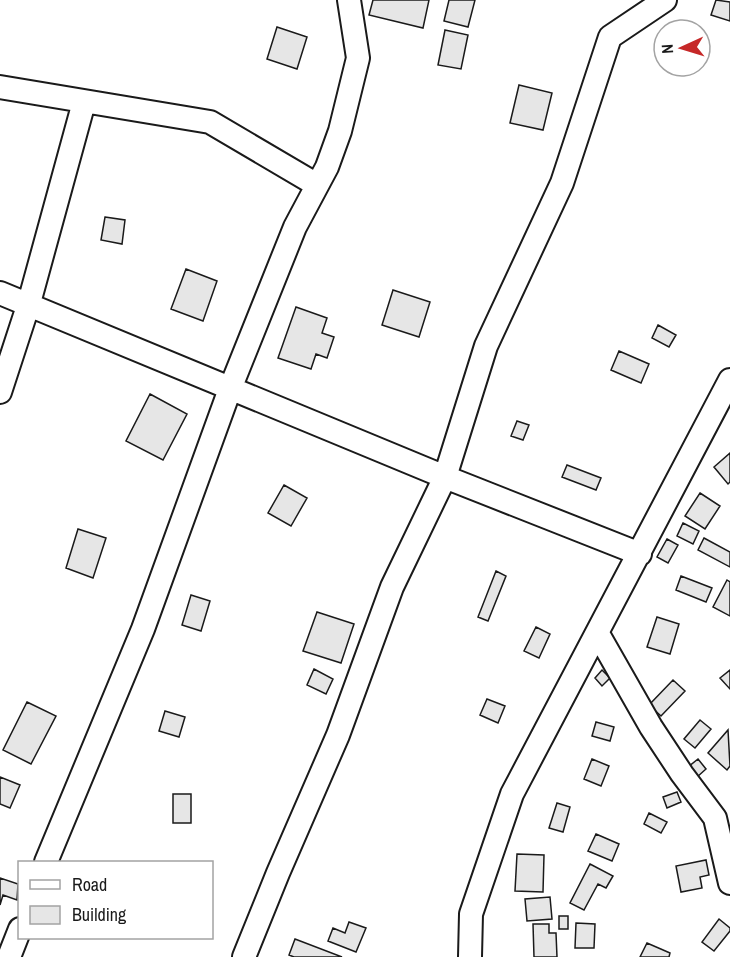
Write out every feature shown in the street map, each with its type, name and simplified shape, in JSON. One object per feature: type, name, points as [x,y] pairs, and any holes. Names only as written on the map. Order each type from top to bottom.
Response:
[{"type":"street","points":[[46,861],[143,629],[230,389],[295,227],[327,167],[340,131],[358,58],[350,0]]},
{"type":"street","points":[[244,957],[338,735],[392,587],[445,477],[486,346],[562,183],[610,37],[664,0]]},
{"type":"street","points":[[0,87],[210,122],[317,185]]},
{"type":"street","points":[[0,392],[29,303],[84,102]]},
{"type":"street","points":[[0,293],[29,303],[445,477],[640,554]]},
{"type":"street","points":[[470,957],[471,914],[512,794],[730,380]]},
{"type":"street","points":[[598,634],[657,736],[682,774],[723,815],[730,883]]},
{"type":"street","points":[[9,957],[18,934]]},
{"type":"building","points":[[373,0],[429,0],[423,28],[369,15]]},
{"type":"building","points":[[449,0],[475,0],[468,27],[444,21]]},
{"type":"building","points":[[716,0],[730,2],[730,21],[711,15]]},
{"type":"building","points":[[277,27],[307,37],[297,69],[267,59]]},
{"type":"building","points":[[445,30],[468,35],[461,69],[438,65]]},
{"type":"building","points":[[519,85],[552,93],[543,130],[510,123]]},
{"type":"building","points":[[105,217],[125,220],[122,244],[101,240]]},
{"type":"building","points":[[186,269],[217,281],[203,321],[171,309]]},
{"type":"building","points":[[393,290],[430,302],[419,337],[382,325]]},
{"type":"building","points":[[296,307],[327,318],[322,333],[334,337],[327,358],[316,354],[311,369],[278,358]]},
{"type":"building","points":[[658,325],[676,335],[669,347],[652,338]]},
{"type":"building","points":[[619,351],[649,364],[641,383],[611,370]]},
{"type":"building","points":[[150,394],[187,414],[163,460],[126,441]]},
{"type":"building","points":[[517,421],[529,425],[523,440],[511,436]]},
{"type":"building","points":[[730,453],[730,482],[728,484],[714,467]]},
{"type":"building","points":[[567,465],[601,478],[596,490],[562,477]]},
{"type":"building","points":[[284,485],[307,498],[291,526],[268,513]]},
{"type":"building","points":[[700,493],[720,506],[705,529],[685,516]]},
{"type":"building","points":[[683,523],[699,531],[693,544],[677,536]]},
{"type":"building","points":[[78,529],[106,538],[93,578],[66,568]]},
{"type":"building","points":[[704,538],[730,552],[730,567],[698,550]]},
{"type":"building","points":[[667,539],[678,545],[668,563],[657,557]]},
{"type":"building","points":[[496,571],[506,576],[488,621],[478,617]]},
{"type":"building","points":[[681,576],[712,588],[706,602],[676,590]]},
{"type":"building","points":[[727,580],[730,582],[730,616],[713,607]]},
{"type":"building","points":[[191,595],[210,601],[201,631],[182,625]]},
{"type":"building","points":[[317,612],[354,624],[341,663],[303,651]]},
{"type":"building","points":[[657,617],[679,624],[670,654],[647,647]]},
{"type":"building","points":[[536,627],[550,634],[539,658],[524,651]]},
{"type":"building","points":[[314,669],[333,679],[326,694],[307,685]]},
{"type":"building","points":[[602,670],[610,678],[602,686],[595,678]]},
{"type":"building","points":[[730,670],[730,689],[720,678]]},
{"type":"building","points":[[673,680],[685,691],[661,716],[649,705]]},
{"type":"building","points":[[487,699],[505,706],[498,723],[480,715]]},
{"type":"building","points":[[27,702],[56,716],[31,764],[3,750]]},
{"type":"building","points":[[165,711],[185,717],[179,737],[159,731]]},
{"type":"building","points":[[700,720],[711,729],[695,748],[684,739]]},
{"type":"building","points":[[596,722],[614,727],[610,741],[592,736]]},
{"type":"building","points":[[728,730],[730,766],[727,770],[708,753]]},
{"type":"building","points":[[592,759],[609,766],[601,786],[584,779]]},
{"type":"building","points":[[698,759],[706,769],[696,778],[688,767]]},
{"type":"building","points":[[0,777],[20,785],[10,808],[0,804]]},
{"type":"building","points":[[677,792],[681,802],[667,808],[663,797]]},
{"type":"building","points":[[173,794],[191,794],[191,823],[173,823]]},
{"type":"building","points":[[557,803],[570,807],[563,832],[549,828]]},
{"type":"building","points":[[649,813],[667,822],[661,833],[644,824]]},
{"type":"building","points":[[596,834],[619,844],[612,861],[588,851]]},
{"type":"building","points":[[517,854],[544,855],[543,892],[515,891]]},
{"type":"building","points":[[706,860],[709,875],[700,877],[702,888],[681,892],[676,866]]},
{"type":"building","points":[[590,864],[613,876],[606,888],[598,884],[584,910],[570,903]]},
{"type":"building","points":[[0,878],[18,884],[17,900],[3,895],[0,905]]},
{"type":"building","points":[[550,897],[552,919],[527,921],[525,899]]},
{"type":"building","points":[[559,916],[568,916],[568,929],[559,929]]},
{"type":"building","points":[[719,919],[730,928],[730,931],[714,951],[702,942]]},
{"type":"building","points":[[349,922],[366,928],[356,952],[328,941],[333,928],[345,933]]},
{"type":"building","points":[[576,923],[595,924],[594,948],[575,948]]},
{"type":"building","points":[[533,924],[549,924],[549,933],[556,933],[557,957],[534,957]]},
{"type":"building","points":[[295,939],[342,957],[294,957],[289,955]]},
{"type":"building","points":[[647,943],[670,953],[669,957],[640,957]]}]
